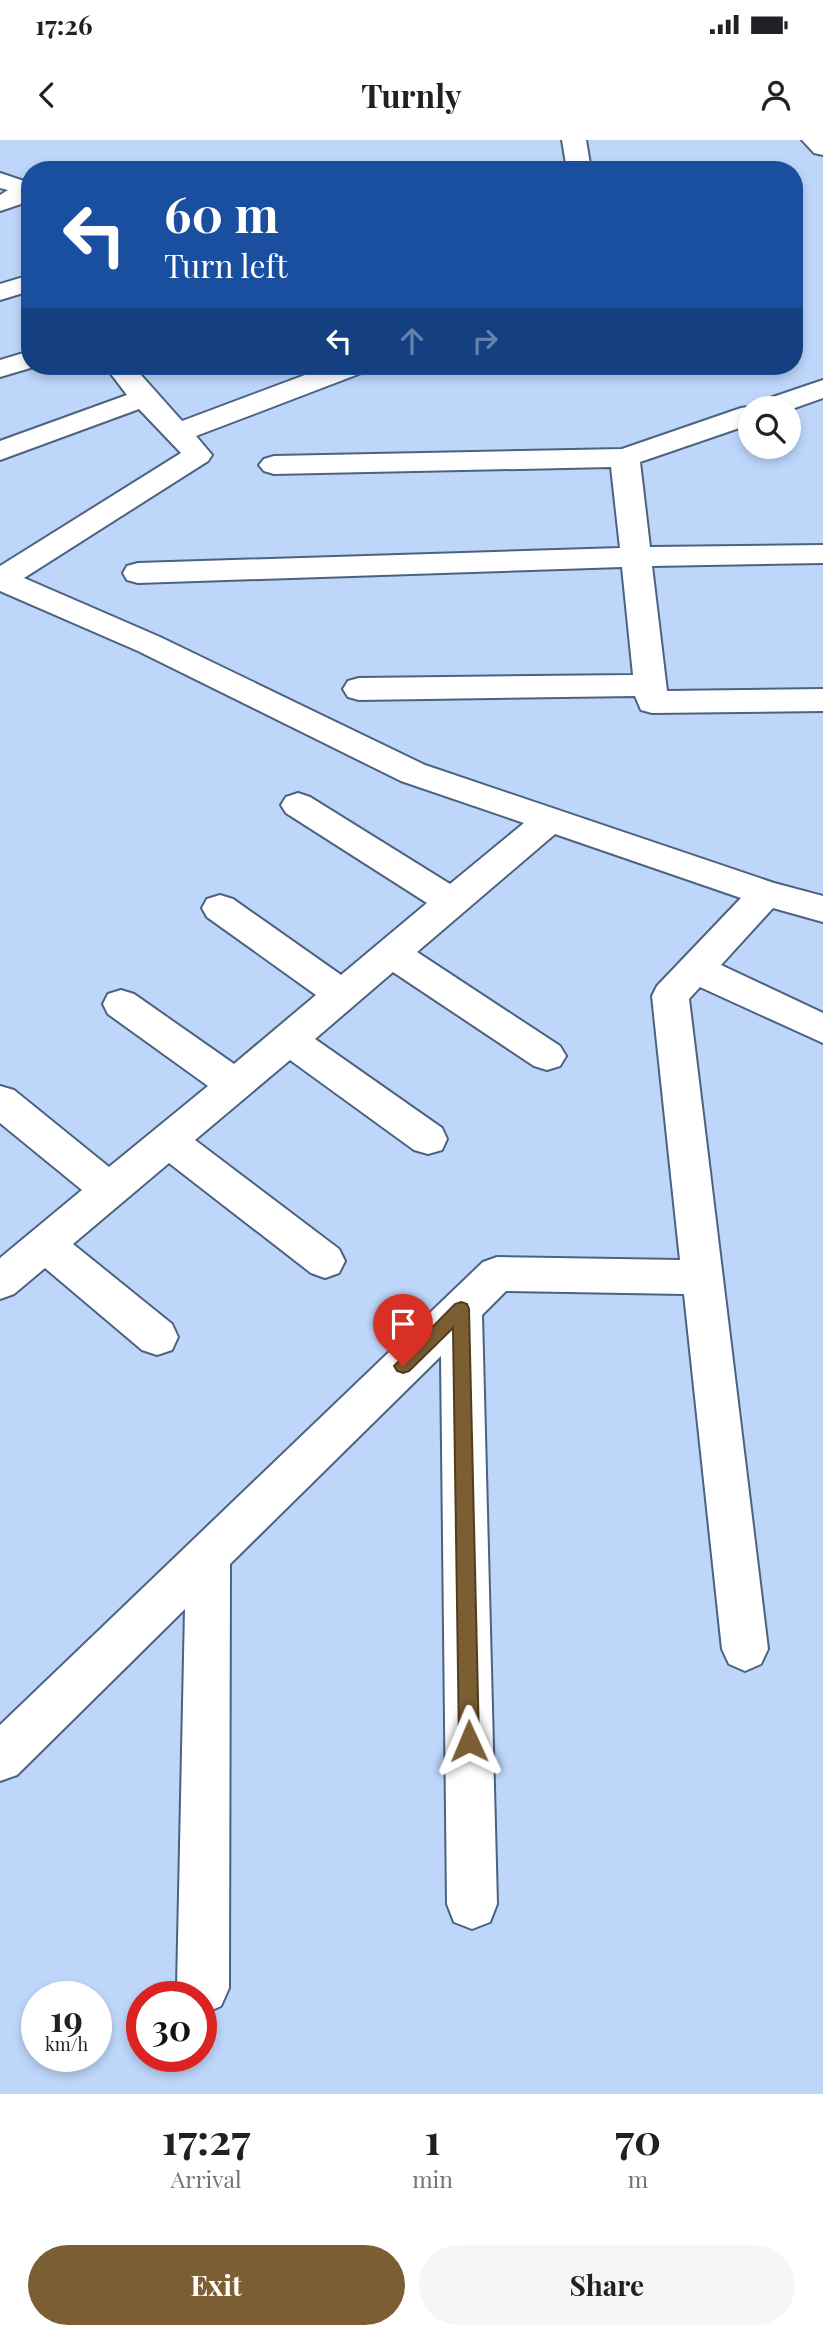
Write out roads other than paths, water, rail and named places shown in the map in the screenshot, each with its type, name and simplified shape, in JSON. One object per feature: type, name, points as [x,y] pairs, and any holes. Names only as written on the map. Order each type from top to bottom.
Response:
[{"type":"street","points":[[574,140],[578,161]]},
{"type":"street","points":[[814,140],[823,148]]},
{"type":"street","points":[[0,203],[15,198],[21,192]]},
{"type":"street","points":[[0,292],[21,286]]},
{"type":"street","points":[[0,369],[21,362]]},
{"type":"street","points":[[1,579],[198,455],[126,375]]},
{"type":"street","points":[[177,433],[330,375]]},
{"type":"street","points":[[801,396],[823,388]]},
{"type":"street","points":[[0,451],[144,398]]},
{"type":"street","points":[[274,465],[625,458],[738,419]]},
{"type":"street","points":[[625,458],[652,702],[823,700]]},
{"type":"street","points":[[138,573],[636,556],[823,554]]},
{"type":"street","points":[[1,579],[149,645],[413,774],[823,909]]},
{"type":"street","points":[[359,689],[650,685]]},
{"type":"street","points":[[298,806],[452,902]]},
{"type":"street","points":[[0,1282],[551,819]]},
{"type":"street","points":[[745,1649],[670,996],[766,892]]},
{"type":"street","points":[[220,908],[342,995]]},
{"type":"street","points":[[391,953],[547,1056]]},
{"type":"street","points":[[696,969],[823,1029]]},
{"type":"street","points":[[121,1004],[235,1085]]},
{"type":"street","points":[[289,1040],[428,1139]]},
{"type":"street","points":[[0,1101],[110,1190]]},
{"type":"street","points":[[168,1141],[325,1261]]},
{"type":"street","points":[[45,1244],[157,1337]]},
{"type":"street","points":[[0,1758],[497,1273],[702,1277]]},
{"type":"street","points":[[461,1309],[472,1904]]},
{"type":"street","points":[[203,1981],[208,1555]]}]
